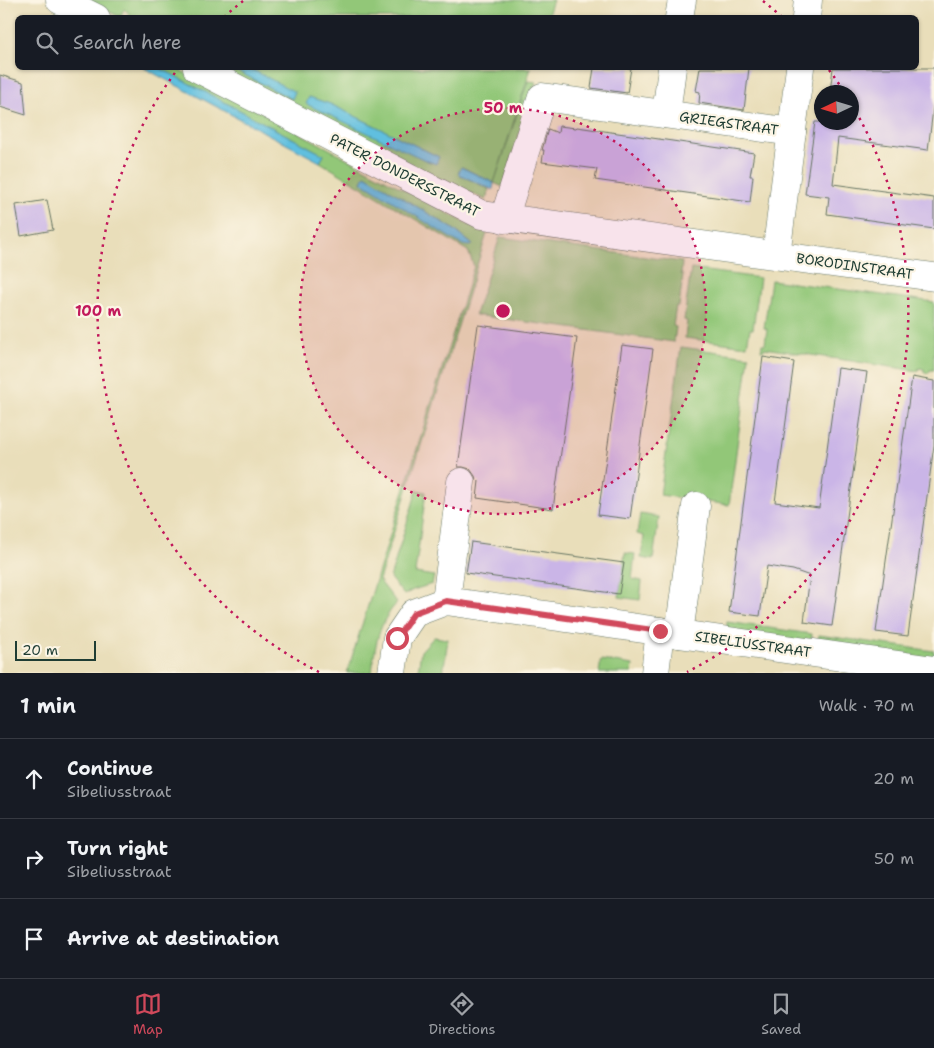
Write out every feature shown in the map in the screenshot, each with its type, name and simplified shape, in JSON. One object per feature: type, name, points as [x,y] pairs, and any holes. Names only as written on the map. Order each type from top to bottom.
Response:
[{"type":"street","points":[[60,0],[90,15]]},
{"type":"street","points":[[680,15],[682,0]]},
{"type":"street","points":[[806,15],[808,0]]},
{"type":"street","name":"PATER DONDERSSTRAAT","points":[[201,70],[482,215],[776,255]]},
{"type":"street","name":"GRIEGSTRAAT","points":[[666,114],[672,70]]},
{"type":"street","name":"GRIEGSTRAAT","points":[[776,255],[800,70]]},
{"type":"street","name":"GRIEGSTRAAT","points":[[504,218],[542,97],[792,132]]},
{"type":"street","name":"BORODINSTRAAT","points":[[776,255],[934,276]]},
{"type":"street","points":[[446,601],[461,482]]},
{"type":"street","points":[[655,673],[670,633],[696,506]]},
{"type":"street","name":"SIBELIUSSTRAAT","points":[[392,673],[397,638],[414,613],[446,601],[934,670]]},
{"type":"green space","points":[[86,0],[553,0],[548,15],[129,15],[124,9],[121,15],[116,15]]},
{"type":"green space","points":[[164,70],[179,70],[470,225],[488,230],[379,580],[397,603],[378,635],[372,673],[347,673],[474,266],[468,251],[320,162],[324,155]],"holes":[[[365,175],[452,228],[472,244],[362,182]]]},
{"type":"green space","points":[[223,70],[235,70],[291,99],[294,92],[253,70],[530,70],[494,183],[462,167],[458,174],[489,189],[486,200],[436,177]],"holes":[[[309,97],[330,104],[439,157],[435,163],[425,160]]]},
{"type":"green space","points":[[528,81],[536,82],[503,187],[494,183]]},
{"type":"green space","points":[[500,237],[682,262],[681,274],[683,275],[679,306],[676,306],[673,326],[676,327],[674,342],[475,315]]},
{"type":"green space","points":[[691,269],[760,278],[753,329],[750,329],[747,346],[685,338],[687,321],[684,320]]},
{"type":"green space","points":[[771,280],[934,302],[934,370],[930,370],[929,373],[919,368],[918,371],[764,348],[764,350],[761,350],[762,344],[765,344],[767,329],[764,328]]},
{"type":"green space","points":[[681,347],[749,356],[729,505],[660,495]]},
{"type":"green space","points":[[417,490],[426,492],[415,573],[434,576],[432,584],[404,595],[390,578]]},
{"type":"green space","points":[[640,514],[659,517],[653,560],[641,558],[644,536],[637,534]]},
{"type":"green space","points":[[625,553],[635,554],[632,579],[642,581],[640,600],[619,597]]},
{"type":"green space","points":[[727,622],[812,634],[811,645],[726,634]]},
{"type":"green space","points":[[819,635],[934,651],[934,662],[817,646]]},
{"type":"green space","points":[[434,637],[448,639],[443,673],[418,671],[421,651]]},
{"type":"green space","points":[[601,660],[633,665],[632,673],[599,673]]},
{"type":"water","points":[[148,70],[164,70],[324,155],[320,162]]},
{"type":"water","points":[[235,70],[253,70],[295,92],[292,99]]},
{"type":"water","points":[[309,97],[330,104],[439,157],[436,164],[306,104]]},
{"type":"water","points":[[461,167],[494,183],[493,190],[458,174]]},
{"type":"water","points":[[365,175],[452,228],[473,245],[463,245],[362,182]]},
{"type":"building","points":[[919,68],[934,68],[934,101],[928,150],[838,138],[833,184],[934,198],[934,229],[827,214],[829,197],[805,194],[814,129],[859,130],[859,85],[831,85],[833,70],[919,70]]},
{"type":"building","points":[[594,70],[631,70],[627,93],[591,88]]},
{"type":"building","points":[[700,70],[749,70],[744,110],[699,103],[700,92],[696,91]]},
{"type":"building","points":[[0,75],[23,82],[26,115],[0,107]]},
{"type":"building","points":[[559,126],[754,153],[750,176],[753,176],[750,202],[595,180],[597,169],[542,162],[544,150],[542,150],[548,129],[558,133]]},
{"type":"building","points":[[47,200],[53,230],[21,236],[16,205]]},
{"type":"building","points":[[478,325],[577,338],[553,509],[477,498],[479,481],[476,480],[470,469],[458,467]]},
{"type":"building","points":[[622,345],[653,349],[630,519],[598,515]]},
{"type":"building","points":[[763,357],[794,362],[775,502],[819,508],[838,368],[867,372],[832,626],[804,622],[810,576],[793,570],[767,566],[760,616],[729,612]]},
{"type":"building","points":[[912,377],[934,381],[934,445],[908,636],[876,632]]},
{"type":"building","points":[[471,542],[624,563],[619,594],[466,573]]},
{"type":"route","points":[[397,638],[414,613],[446,601],[660,631]]}]
